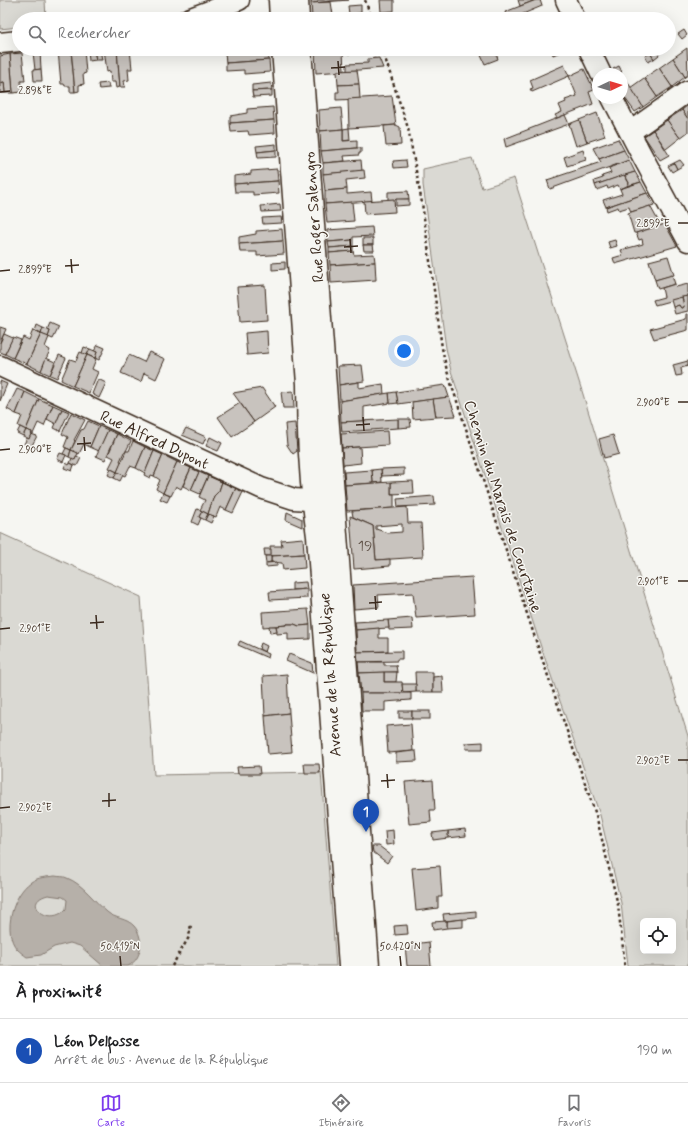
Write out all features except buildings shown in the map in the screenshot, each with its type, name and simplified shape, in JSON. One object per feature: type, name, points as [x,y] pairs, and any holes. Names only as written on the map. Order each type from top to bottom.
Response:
[{"type":"main road","points":[[280,0],[281,12]]},
{"type":"main road","points":[[297,0],[298,12]]},
{"type":"main road","name":"Rue Roger Salengro","points":[[284,56],[317,384]]},
{"type":"main road","name":"Rue Roger Salengro","points":[[300,56],[317,384]]},
{"type":"main road","name":"Avenue de la République","points":[[317,384],[323,499],[368,966]]},
{"type":"main road","name":"Avenue de la République","points":[[323,499],[318,536],[350,966]]},
{"type":"street","points":[[208,12],[239,0]]},
{"type":"street","points":[[566,0],[572,12]]},
{"type":"street","points":[[0,43],[12,42]]},
{"type":"street","points":[[592,56],[597,68]]},
{"type":"street","points":[[630,132],[688,91]]},
{"type":"street","points":[[615,104],[688,241]]},
{"type":"street","name":"Rue Alfred Dupont","points":[[0,366],[261,488],[294,499],[323,499]]},
{"type":"path","points":[[365,0],[369,12]]},
{"type":"path","name":"Chemin du Marais de Courtaine","points":[[384,56],[408,128],[422,203],[442,348],[447,371],[539,650],[596,815],[618,905],[625,966]]},
{"type":"path","points":[[172,966],[189,937],[191,924]]},
{"type":"shaded area","points":[[0,0],[45,0],[46,12],[12,12],[12,28],[0,29]]},
{"type":"shaded area","points":[[472,158],[482,188],[514,178],[582,391],[688,736],[688,966],[628,966],[621,903],[600,815],[542,650],[451,371],[446,348],[423,185],[423,169]]},
{"type":"shaded area","points":[[0,533],[141,597],[154,775],[321,772],[336,966],[0,966]]},
{"type":"shaded area","points":[[55,876],[64,877],[78,884],[107,912],[128,921],[134,926],[139,936],[140,948],[137,958],[133,963],[128,966],[103,966],[80,946],[70,943],[54,947],[41,955],[27,957],[17,949],[10,933],[10,923],[19,895],[34,880]],"holes":[[[48,895],[63,897],[67,900],[66,909],[59,914],[52,916],[45,915],[37,908],[37,903],[40,898]]]},
{"type":"place","name":"Léon Delfosse","points":[[366,832]]}]
